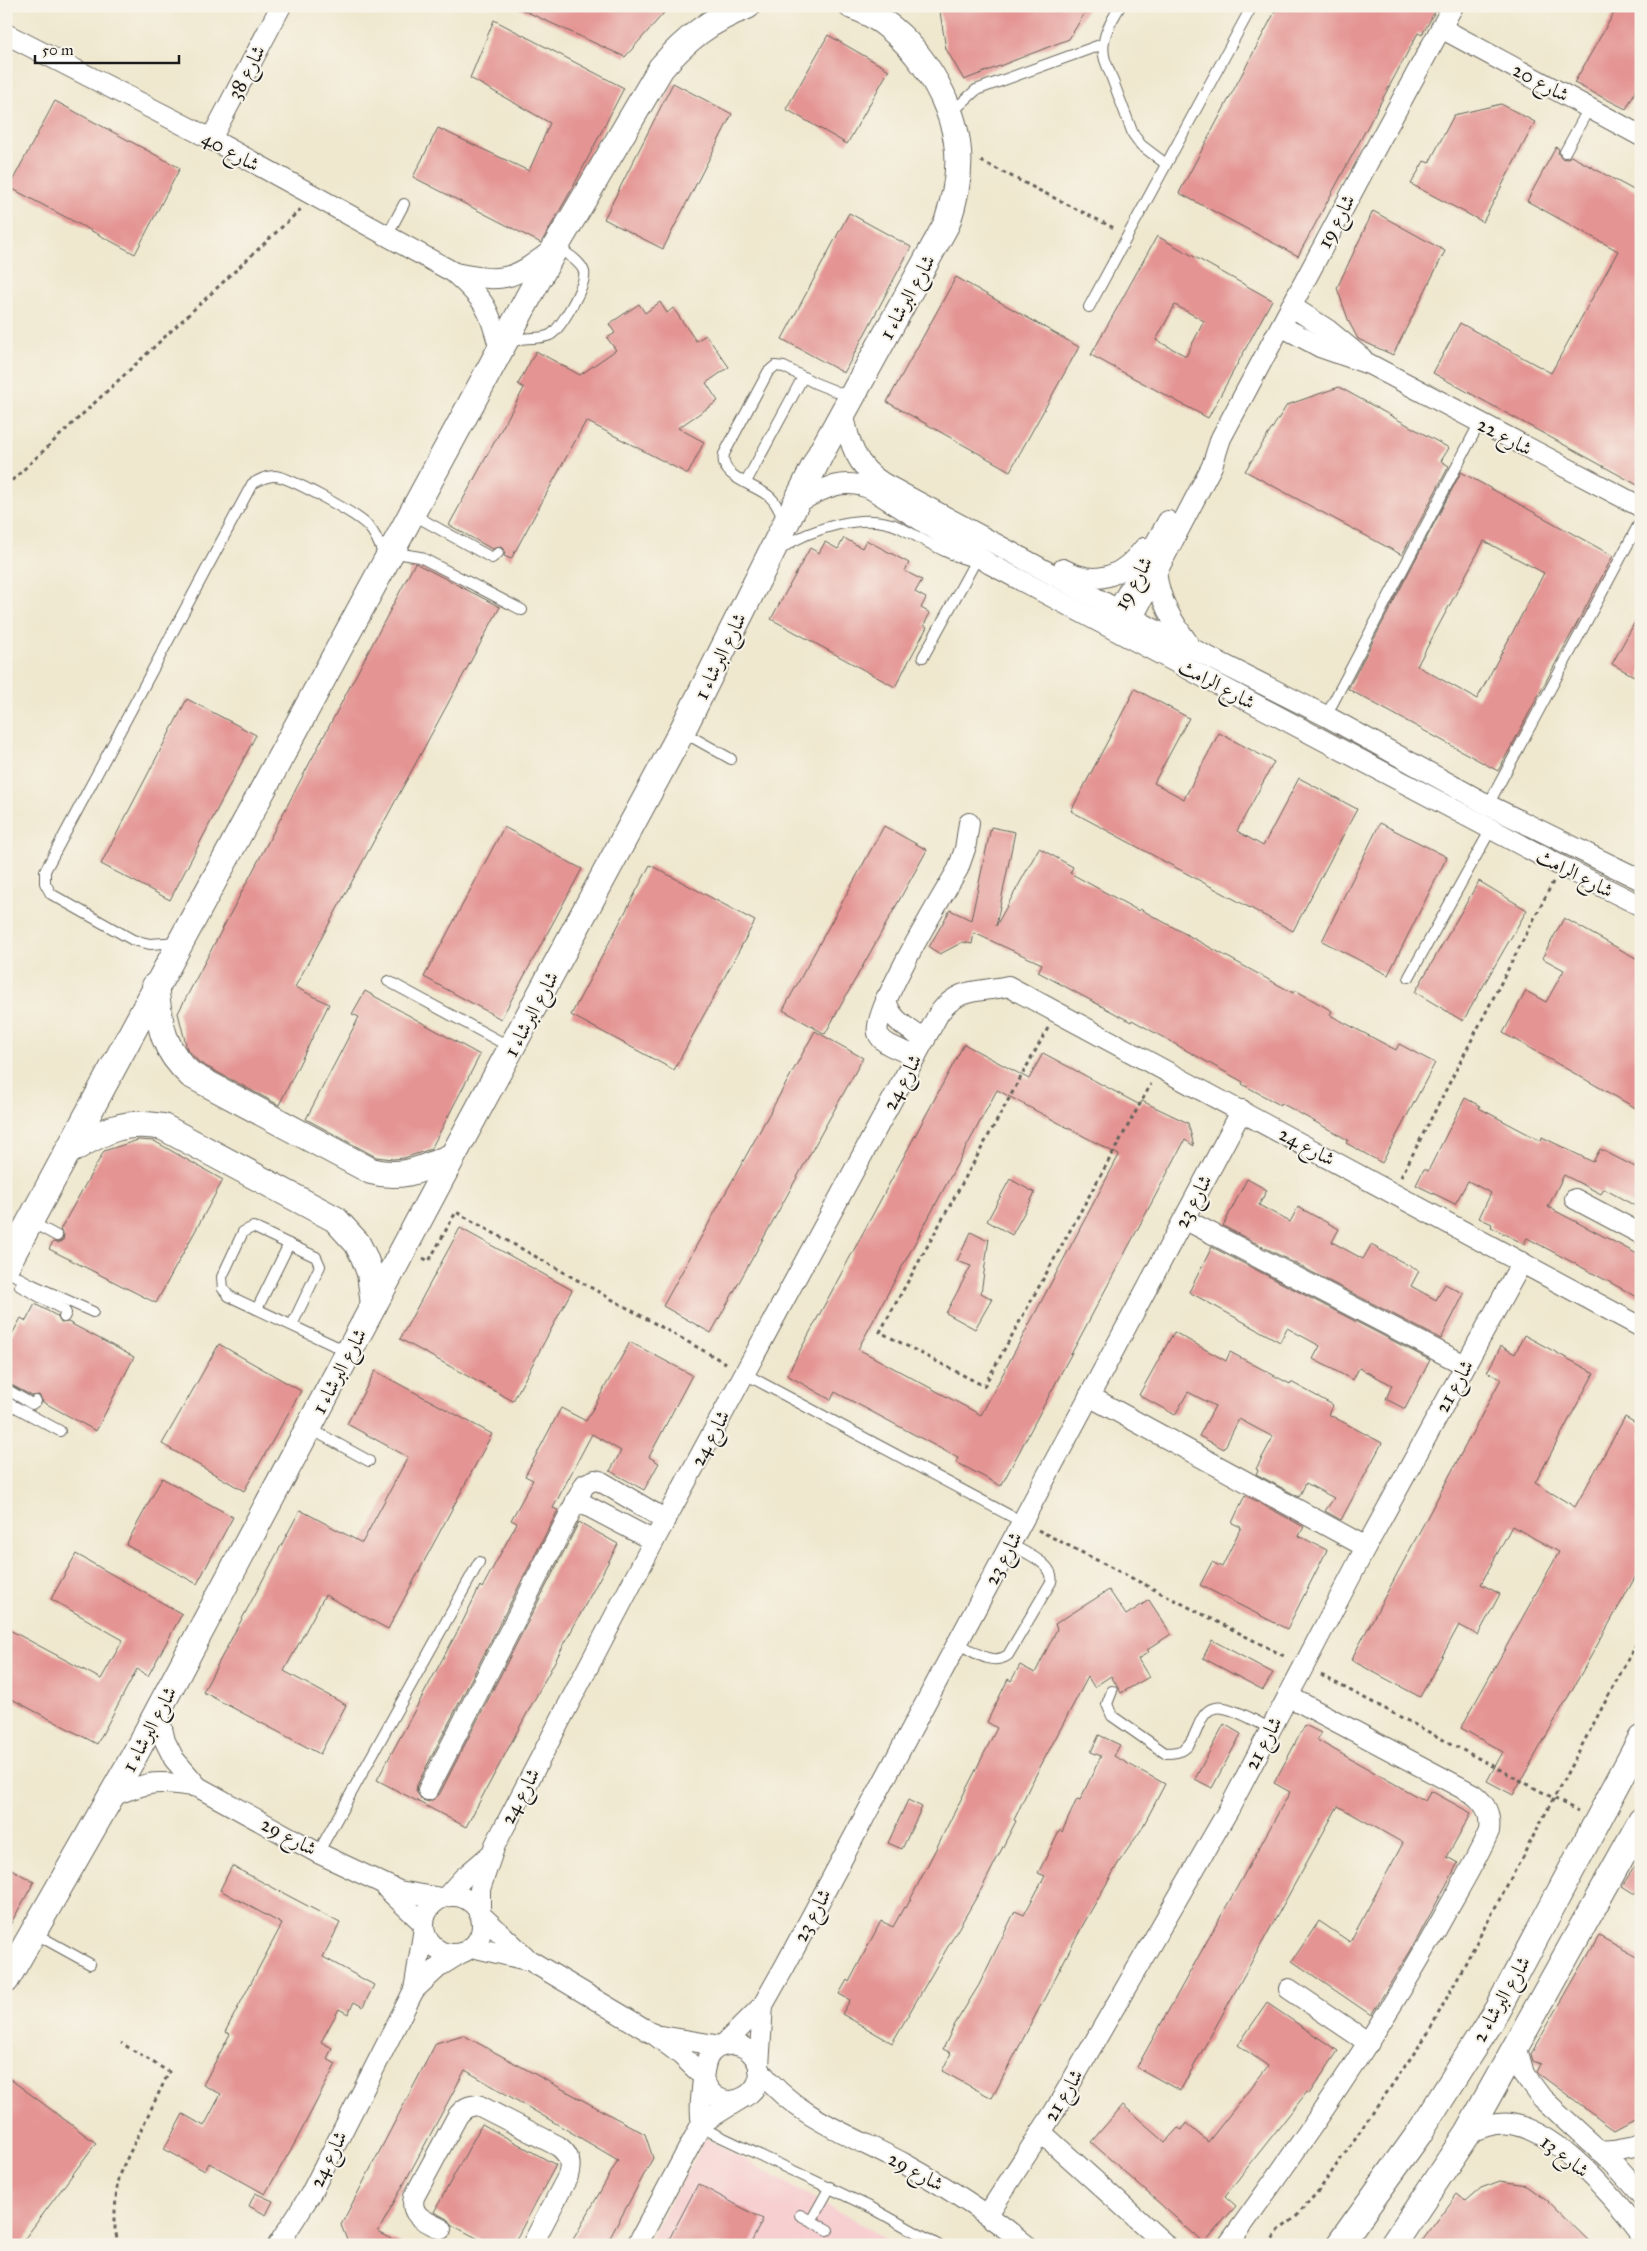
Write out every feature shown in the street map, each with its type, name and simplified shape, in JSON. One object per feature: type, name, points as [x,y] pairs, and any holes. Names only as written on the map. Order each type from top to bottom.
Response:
[{"type":"street","name":"شارع 38","points":[[211,139],[281,6]]},
{"type":"street","points":[[6,1266],[155,986],[556,246],[661,68],[678,48],[699,31],[721,17],[747,6]]},
{"type":"street","name":"شارع البرشاء 1","points":[[6,1980],[112,1796],[158,1711],[453,1156],[682,732],[790,514],[947,223],[957,187],[958,150],[950,114],[936,83],[901,36],[877,16],[852,6]]},
{"type":"street","points":[[900,6],[901,36]]},
{"type":"street","name":"شارع 19","points":[[1121,623],[1156,572],[1212,466],[1221,438],[1453,6]]},
{"type":"street","name":"شارع 20","points":[[1441,28],[1641,136]]},
{"type":"street","name":"شارع 40","points":[[6,34],[211,139],[453,272],[476,292],[486,305],[500,350]]},
{"type":"street","name":"شارع 40","points":[[453,272],[487,279],[510,276],[527,269],[556,246]]},
{"type":"street","name":"شارع 22","points":[[1291,306],[1328,330],[1369,364]]},
{"type":"street","name":"شارع 22","points":[[1281,326],[1320,347],[1369,364],[1641,507]]},
{"type":"street","name":"شارع الرامث","points":[[848,404],[851,447],[858,460],[869,473],[883,483],[1008,551],[1121,623],[1491,830],[1641,906]]},
{"type":"street","name":"شارع 19","points":[[1121,623],[1174,510],[1203,460],[1221,438]]},
{"type":"street","name":"شارع الرامث","points":[[790,514],[835,484],[844,482],[864,486],[978,562],[1121,623],[1194,650],[1326,716],[1488,805],[1641,880]]},
{"type":"street","points":[[1008,551],[1037,557],[1084,578],[1106,577],[1117,573],[1135,559],[1158,524],[1174,510]]},
{"type":"street","points":[[1156,572],[1165,610],[1194,650]]},
{"type":"street","points":[[921,1048],[895,1019],[889,1010],[886,998],[958,869],[965,849],[969,823]]},
{"type":"street","points":[[155,986],[164,1038],[170,1052],[191,1075],[371,1171],[397,1175],[409,1173],[453,1156]]},
{"type":"street","name":"شارع 24","points":[[480,1914],[480,1889],[491,1854],[654,1541],[939,1013],[948,1002],[960,994],[974,990],[989,990],[1008,986],[1242,1110],[1641,1327]]},
{"type":"street","name":"شارع 23","points":[[722,2046],[763,2005],[1242,1110]]},
{"type":"street","points":[[68,1152],[108,1129],[145,1123],[163,1127],[335,1219],[357,1243],[364,1258],[370,1273],[374,1305]]},
{"type":"street","points":[[1575,1200],[1641,1234]]},
{"type":"street","points":[[1184,1219],[1466,1365]]},
{"type":"street","name":"شارع 21","points":[[988,2214],[1041,2132],[1229,1808],[1366,1547],[1522,1262]]},
{"type":"street","points":[[1089,1396],[1366,1547]]},
{"type":"street","points":[[428,1790],[585,1484],[590,1481],[600,1481],[666,1520]]},
{"type":"street","points":[[576,1500],[654,1541]]},
{"type":"street","points":[[1228,2245],[1304,2140],[1369,2043],[1426,1948],[1489,1832],[1490,1820],[1488,1810],[1482,1801],[1472,1794],[1288,1696]]},
{"type":"street","name":"شارع 29","points":[[158,1711],[171,1754],[179,1767],[198,1786],[318,1852],[399,1891],[444,1897]]},
{"type":"street","name":"شارع البرشاء 2","points":[[1339,2245],[1418,2135],[1497,2010],[1640,1742]]},
{"type":"street","name":"شارع 29","points":[[112,1796],[154,1782],[198,1786]]},
{"type":"street","name":"شارع البرشاء 2","points":[[1393,2245],[1467,2134],[1641,1821]]},
{"type":"street","name":"شارع 24","points":[[444,1897],[491,1854]]},
{"type":"street","name":"شارع 29","points":[[381,1882],[424,1926]]},
{"type":"street","points":[[529,1960],[466,1950],[447,1953],[434,1947],[426,1935],[424,1926],[427,1911],[444,1897],[463,1897],[475,1906],[480,1914],[529,1960],[655,2035],[680,2054],[703,2077],[710,2092],[716,2097],[731,2101],[741,2099]]},
{"type":"street","points":[[466,1950],[477,1942],[481,1933],[480,1914]]},
{"type":"street","name":"شارع 24","points":[[278,2245],[310,2196],[414,1990],[424,1926]]},
{"type":"street","name":"شارع 24","points":[[414,1990],[440,1966],[466,1950]]},
{"type":"street","points":[[1290,1989],[1369,2043]]},
{"type":"street","name":"شارع 23","points":[[759,2067],[759,2035],[763,2005]]},
{"type":"street","points":[[637,2245],[701,2125],[751,2094],[756,2086],[759,2067],[756,2059],[745,2048],[738,2045],[722,2046],[655,2035]]},
{"type":"street","name":"شارع 13","points":[[1516,2045],[1524,2074],[1532,2087],[1573,2129],[1599,2150],[1641,2194]]},
{"type":"street","points":[[701,2125],[703,2077],[707,2058],[722,2046]]},
{"type":"street","name":"شارع 29","points":[[759,2067],[774,2087],[799,2109],[933,2179],[988,2214],[1026,2245]]},
{"type":"street","name":"شارع 29","points":[[741,2099],[799,2109]]},
{"type":"street","points":[[441,2229],[416,2215],[413,2210],[414,2197],[457,2117],[462,2110],[469,2106],[478,2105],[558,2146],[565,2151],[570,2159],[568,2176],[532,2245]]},
{"type":"street","name":"شارع 13","points":[[1467,2134],[1480,2127],[1510,2124],[1524,2127],[1552,2142],[1602,2186],[1641,2233]]},
{"type":"street","points":[[1041,2132],[1166,2245]]},
{"type":"street","points":[[1599,2150],[1614,2150],[1641,2145]]},
{"type":"lane","points":[[1120,6],[1104,36],[1105,60],[1133,134],[1141,145],[1166,164]]},
{"type":"lane","points":[[1089,307],[1252,6]]},
{"type":"lane","points":[[950,114],[976,90],[1103,44]]},
{"type":"lane","points":[[1565,152],[1589,108]]},
{"type":"lane","points":[[387,236],[404,204]]},
{"type":"lane","points":[[500,350],[523,337],[552,334],[559,328],[583,285],[584,272],[581,266],[556,246]]},
{"type":"lane","points":[[790,514],[728,471],[723,463],[724,454],[768,372],[775,366],[780,366],[803,377],[848,404]]},
{"type":"lane","points":[[746,482],[803,377]]},
{"type":"lane","points":[[1326,716],[1480,422]]},
{"type":"lane","points":[[179,942],[144,943],[128,938],[51,894],[45,883],[45,871],[252,484],[266,477],[273,476],[288,480],[364,522],[378,539],[386,562],[402,554],[420,557],[522,610]]},
{"type":"lane","points":[[412,514],[490,557],[496,557],[498,554]]},
{"type":"lane","points":[[768,560],[788,544],[811,533],[853,522],[871,520],[898,527],[944,551],[978,562],[921,656]]},
{"type":"lane","points":[[1488,805],[1641,520]]},
{"type":"lane","points":[[682,732],[731,759]]},
{"type":"lane","points":[[1409,977],[1491,830]]},
{"type":"lane","points":[[388,981],[512,1048]]},
{"type":"lane","points":[[30,1221],[56,1236]]},
{"type":"lane","points":[[292,1325],[320,1266],[316,1257],[253,1227],[243,1232],[222,1277],[223,1289],[229,1296],[349,1352]]},
{"type":"lane","points":[[257,1309],[289,1244]]},
{"type":"lane","points":[[6,1271],[33,1286],[93,1312]]},
{"type":"lane","points":[[6,1278],[64,1310],[66,1313],[64,1317]]},
{"type":"lane","points":[[745,1374],[1022,1522]]},
{"type":"lane","points":[[6,1389],[32,1404],[36,1401]]},
{"type":"lane","points":[[6,1402],[60,1431]]},
{"type":"lane","points":[[308,1428],[369,1461]]},
{"type":"lane","points":[[957,1643],[992,1660],[1008,1655],[1051,1582],[1052,1574],[1047,1567],[1010,1544]]},
{"type":"lane","points":[[318,1852],[479,1562]]},
{"type":"lane","points":[[1112,1691],[1107,1704],[1112,1716],[1165,1753],[1185,1749],[1192,1741],[1203,1716],[1214,1708],[1226,1708],[1271,1729]]},
{"type":"lane","points":[[34,1933],[90,1964]]},
{"type":"lane","points":[[701,2125],[830,2187],[938,2245]]},
{"type":"lane","points":[[811,2221],[830,2187]]},
{"type":"lane","points":[[800,2216],[828,2230]]},
{"type":"path","points":[[958,150],[1128,235]]},
{"type":"path","points":[[6,486],[315,196]]},
{"type":"path","points":[[1393,1192],[1561,866]]},
{"type":"path","points":[[1057,1012],[880,1332],[984,1386],[1160,1068]]},
{"type":"path","points":[[404,1248],[429,1261],[456,1212],[745,1374]]},
{"type":"path","points":[[1268,2245],[1279,2230],[1295,2218],[1320,2189],[1428,2033],[1641,1635]]},
{"type":"path","points":[[119,2245],[115,2230],[118,2177],[169,2072],[121,2044]]},
{"type":"shaded area","points":[[705,2138],[872,2230],[893,2245],[647,2245]]},
{"type":"building","points":[[514,6],[670,6],[625,57]]},
{"type":"building","points":[[939,6],[1089,6],[1069,39],[964,80],[946,49]]},
{"type":"building","points":[[1278,6],[1438,6],[1422,35],[1418,33],[1298,256],[1179,193]]},
{"type":"building","points":[[1618,6],[1641,6],[1641,81],[1626,109],[1574,83]]},
{"type":"building","points":[[494,20],[624,88],[573,187],[541,243],[413,177],[438,128],[529,171],[550,123],[470,78]]},
{"type":"building","points":[[828,35],[889,70],[847,144],[786,109]]},
{"type":"building","points":[[673,83],[732,114],[663,249],[604,219]]},
{"type":"building","points":[[55,101],[180,168],[135,254],[9,187]]},
{"type":"building","points":[[1501,104],[1535,122],[1483,222],[1411,184],[1424,161],[1429,163],[1454,115]]},
{"type":"building","points":[[1556,147],[1559,149],[1558,153],[1561,158],[1566,159],[1571,156],[1641,194],[1641,487],[1433,373],[1460,323],[1551,373],[1618,251],[1527,201]]},
{"type":"building","points":[[1373,211],[1445,251],[1393,355],[1358,339],[1349,322],[1337,288]]},
{"type":"building","points":[[849,213],[911,247],[844,373],[782,339]]},
{"type":"building","points":[[1157,236],[1272,300],[1208,418],[1091,355]],"holes":[[[1175,305],[1204,321],[1186,356],[1156,340]]]},
{"type":"building","points":[[956,277],[1079,347],[1010,471],[887,402]]},
{"type":"building","points":[[660,302],[667,313],[673,308],[696,341],[706,335],[729,367],[706,383],[718,401],[678,428],[704,442],[688,474],[586,421],[511,559],[504,556],[505,551],[501,547],[492,549],[449,525],[524,388],[518,384],[536,351],[580,375],[616,350],[607,338],[615,333],[609,324],[639,304],[645,313]]},
{"type":"building","points":[[1339,387],[1449,448],[1441,461],[1449,466],[1402,555],[1245,471],[1287,405]]},
{"type":"building","points":[[1461,472],[1613,556],[1498,771],[1348,689]],"holes":[[[1484,541],[1544,573],[1477,699],[1417,666]]]},
{"type":"building","points":[[844,538],[862,548],[866,540],[909,563],[905,571],[922,580],[915,592],[926,598],[921,608],[930,613],[924,625],[927,627],[895,687],[771,619],[810,548],[819,553],[825,542],[838,549]]},
{"type":"building","points":[[415,563],[500,607],[295,987],[329,1004],[279,1105],[200,1063],[187,1049],[178,1013]]},
{"type":"building","points":[[1641,611],[1641,680],[1612,664]]},
{"type":"building","points":[[1135,689],[1189,718],[1154,783],[1184,799],[1219,733],[1274,762],[1237,831],[1263,846],[1299,778],[1357,809],[1293,931],[1071,811]]},
{"type":"building","points":[[187,699],[256,735],[170,900],[101,864]]},
{"type":"building","points":[[1380,823],[1447,857],[1388,975],[1322,941]]},
{"type":"building","points":[[884,826],[927,850],[825,1034],[783,1010]]},
{"type":"building","points":[[504,827],[582,869],[501,1019],[424,977]]},
{"type":"building","points":[[991,827],[1015,832],[996,926],[1039,848],[1073,867],[1070,873],[1293,993],[1295,990],[1332,1011],[1330,1015],[1396,1050],[1399,1044],[1435,1063],[1382,1163],[1346,1143],[1348,1140],[1242,1084],[1243,1082],[1132,1020],[1131,1022],[1038,972],[1042,964],[974,933],[972,944],[963,942],[940,954],[929,947],[950,910],[971,920]]},
{"type":"building","points":[[650,865],[755,921],[674,1070],[571,1015]]},
{"type":"building","points":[[1479,881],[1527,910],[1463,1021],[1415,992]]},
{"type":"building","points":[[1564,918],[1641,961],[1641,1111],[1503,1033],[1526,991],[1546,1002],[1564,970],[1542,958]]},
{"type":"building","points":[[365,991],[480,1055],[431,1149],[404,1158],[376,1157],[306,1119],[359,1017],[352,1014]]},
{"type":"building","points":[[815,1031],[863,1058],[711,1333],[663,1306]]},
{"type":"building","points":[[964,1044],[1029,1079],[1043,1053],[1140,1105],[1142,1101],[1188,1123],[1194,1146],[1185,1140],[1001,1486],[956,1462],[958,1458],[835,1392],[831,1400],[787,1375]],"holes":[[[997,1090],[1119,1155],[981,1415],[858,1349]]]},
{"type":"building","points":[[1465,1098],[1480,1106],[1479,1108],[1541,1141],[1542,1137],[1593,1162],[1600,1149],[1641,1170],[1641,1209],[1604,1189],[1601,1194],[1564,1175],[1548,1207],[1641,1256],[1641,1299],[1527,1238],[1524,1244],[1491,1227],[1492,1224],[1479,1218],[1491,1193],[1468,1181],[1455,1204],[1416,1185],[1424,1169],[1428,1171]]},
{"type":"building","points":[[138,1140],[154,1141],[223,1180],[156,1303],[49,1249],[53,1242],[58,1243],[63,1240],[64,1235],[60,1230],[104,1151]]},
{"type":"building","points":[[1010,1179],[1035,1193],[1012,1235],[987,1221]]},
{"type":"building","points":[[1247,1179],[1267,1190],[1259,1205],[1290,1222],[1298,1207],[1339,1229],[1332,1242],[1363,1259],[1371,1245],[1419,1271],[1411,1286],[1436,1300],[1445,1284],[1464,1294],[1441,1339],[1223,1226]]},
{"type":"building","points":[[460,1228],[572,1290],[513,1401],[400,1339]]},
{"type":"building","points":[[971,1232],[986,1240],[989,1238],[981,1293],[992,1299],[975,1329],[946,1313],[971,1266],[957,1261]]},
{"type":"building","points":[[1212,1247],[1430,1360],[1405,1409],[1386,1399],[1392,1385],[1359,1368],[1353,1380],[1313,1359],[1320,1346],[1287,1328],[1280,1342],[1189,1292]]},
{"type":"building","points":[[35,1304],[57,1316],[61,1323],[68,1322],[134,1357],[96,1431],[43,1402],[39,1395],[32,1396],[6,1382],[6,1345],[21,1318],[26,1321]]},
{"type":"building","points":[[1174,1332],[1226,1361],[1230,1352],[1290,1384],[1291,1382],[1333,1405],[1328,1414],[1382,1443],[1341,1520],[1325,1511],[1334,1498],[1306,1483],[1299,1497],[1256,1474],[1258,1470],[1256,1469],[1273,1437],[1239,1419],[1224,1449],[1199,1436],[1215,1406],[1188,1392],[1175,1415],[1139,1395]]},
{"type":"building","points":[[1524,1335],[1594,1373],[1535,1483],[1575,1507],[1625,1417],[1641,1426],[1641,1567],[1513,1795],[1487,1781],[1503,1752],[1461,1728],[1559,1552],[1512,1526],[1481,1584],[1500,1594],[1478,1635],[1459,1625],[1420,1697],[1351,1660],[1501,1379],[1487,1372],[1501,1346],[1515,1354]]},
{"type":"building","points":[[630,1342],[692,1375],[649,1457],[659,1463],[644,1490],[610,1471],[621,1451],[592,1434],[553,1508],[558,1510],[417,1785],[416,1791],[422,1800],[429,1802],[439,1795],[579,1522],[618,1544],[466,1827],[377,1780],[480,1586],[482,1588],[517,1523],[511,1520],[533,1480],[525,1476],[561,1408],[586,1421]]},
{"type":"building","points":[[219,1344],[301,1391],[244,1491],[162,1444]]},
{"type":"building","points":[[375,1371],[492,1434],[388,1629],[325,1595],[284,1671],[346,1705],[320,1754],[203,1692],[300,1510],[362,1543],[408,1457],[347,1424]]},
{"type":"building","points":[[162,1478],[233,1517],[197,1584],[126,1545]]},
{"type":"building","points":[[1245,1495],[1304,1527],[1299,1536],[1327,1550],[1287,1629],[1200,1585],[1212,1562],[1222,1567],[1241,1527],[1232,1523]]},
{"type":"building","points":[[76,1554],[182,1614],[148,1676],[137,1669],[97,1744],[6,1696],[6,1628],[101,1679],[123,1640],[51,1599]]},
{"type":"building","points":[[1109,1590],[1126,1615],[1149,1600],[1171,1634],[1147,1650],[1149,1652],[1138,1659],[1149,1677],[1121,1693],[1111,1676],[1094,1687],[1088,1677],[1029,1788],[1014,1820],[1016,1821],[983,1886],[892,2043],[842,2014],[850,2000],[839,1994],[847,1980],[849,1982],[881,1921],[893,1927],[904,1907],[906,1908],[997,1728],[987,1722],[1008,1679],[1011,1681],[1020,1665],[1035,1673],[1057,1629],[1055,1624]]},
{"type":"building","points":[[1212,1640],[1273,1673],[1263,1690],[1203,1658]]},
{"type":"building","points":[[1224,1724],[1241,1734],[1212,1788],[1195,1779]]},
{"type":"building","points":[[1305,1725],[1321,1733],[1317,1740],[1425,1801],[1431,1791],[1471,1813],[1447,1857],[1458,1863],[1411,1950],[1371,2015],[1292,1961],[1319,1921],[1350,1942],[1403,1843],[1338,1806],[1180,2091],[1137,2067],[1290,1792],[1274,1783]]},
{"type":"building","points":[[1099,1735],[1120,1745],[1114,1756],[1165,1784],[1141,1830],[1119,1862],[1084,1923],[992,2098],[942,2071],[951,2053],[943,2049],[955,2024],[979,1985],[1015,1911],[1024,1915],[1045,1876],[1038,1873],[1060,1830],[1062,1832],[1077,1799],[1080,1800],[1101,1756],[1091,1752]]},
{"type":"building","points":[[908,1800],[922,1807],[902,1849],[888,1843]]},
{"type":"building","points":[[1641,1857],[1641,1898],[1622,1886]]},
{"type":"building","points":[[6,1866],[34,1882],[6,1932]]},
{"type":"building","points":[[232,1866],[340,1923],[323,1957],[374,1985],[363,2007],[354,2002],[348,2014],[339,2009],[321,2042],[332,2048],[327,2059],[336,2064],[296,2141],[265,2194],[209,2163],[205,2171],[164,2149],[183,2114],[204,2126],[221,2094],[203,2085],[230,2034],[225,2032],[282,1924],[220,1890]]},
{"type":"building","points":[[1599,1936],[1641,1959],[1641,2116],[1615,2130],[1539,2074],[1537,2072],[1541,2064],[1533,2061],[1531,2054]]},
{"type":"building","points":[[1267,2003],[1338,2051],[1309,2094],[1307,2092],[1225,2196],[1236,2206],[1204,2243],[1091,2142],[1123,2105],[1165,2142],[1178,2128],[1182,2130],[1186,2123],[1208,2142],[1268,2066],[1238,2045]]},
{"type":"building","points":[[463,2035],[645,2134],[653,2158],[606,2245],[570,2245],[618,2160],[465,2070],[378,2232],[404,2245],[349,2245],[341,2225],[436,2043]]},
{"type":"building","points":[[6,2076],[96,2143],[20,2245],[6,2245]]},
{"type":"building","points":[[482,2124],[556,2165],[513,2245],[490,2245],[452,2225],[447,2219],[434,2212]]},
{"type":"building","points":[[1500,2181],[1526,2185],[1547,2200],[1593,2245],[1419,2245],[1457,2194],[1466,2201],[1481,2188]]},
{"type":"building","points":[[698,2184],[763,2219],[750,2245],[666,2245]]},
{"type":"building","points":[[255,2193],[273,2201],[266,2215],[249,2206]]}]
